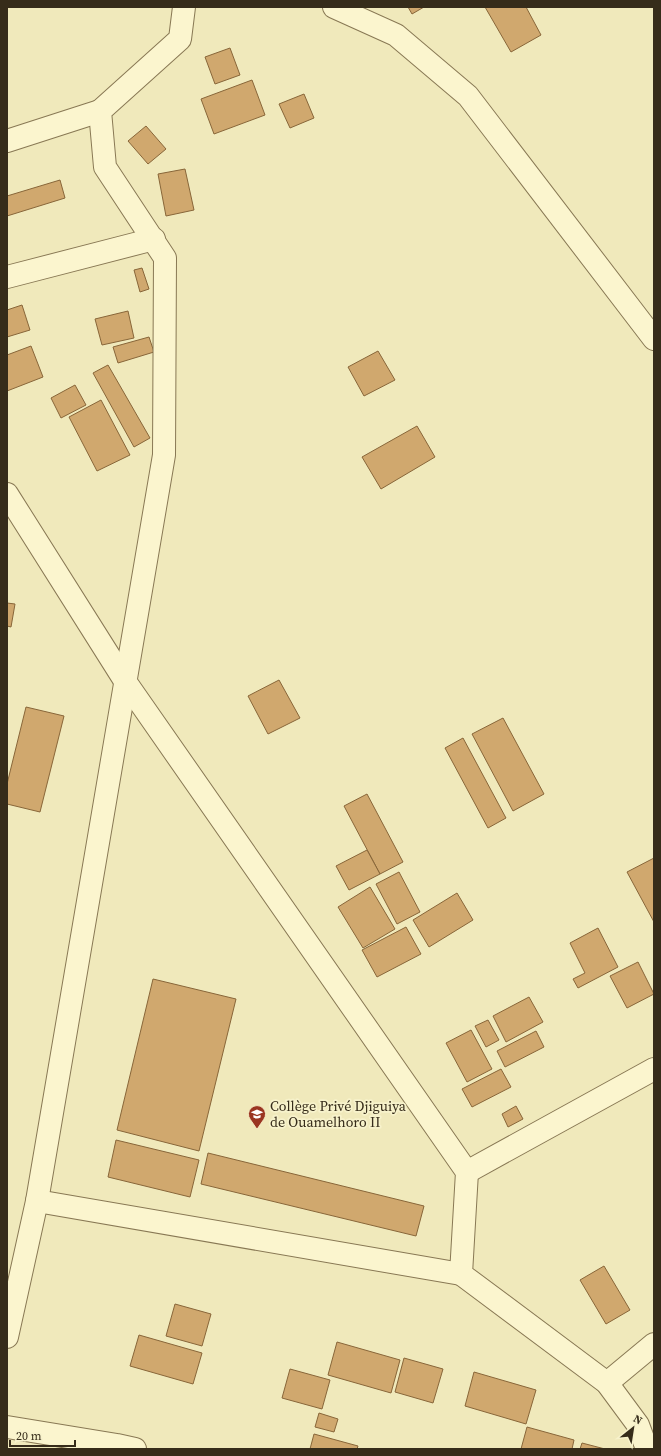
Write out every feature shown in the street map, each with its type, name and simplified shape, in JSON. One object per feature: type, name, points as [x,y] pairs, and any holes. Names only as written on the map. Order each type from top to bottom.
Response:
[{"type":"street","points":[[7,141],[100,111],[180,39],[184,7]]},
{"type":"street","points":[[334,7],[396,35],[468,96],[654,339]]},
{"type":"street","points":[[7,1337],[37,1201],[164,456],[165,258],[154,239],[105,167],[100,111]]},
{"type":"street","points":[[7,277],[154,239]]},
{"type":"street","points":[[7,494],[125,681],[467,1172],[461,1274]]},
{"type":"street","points":[[467,1172],[654,1069]]},
{"type":"street","points":[[37,1201],[461,1274],[607,1383],[638,1425],[647,1449]]},
{"type":"street","points":[[607,1383],[654,1344]]},
{"type":"street","points":[[7,1427],[135,1449]]},
{"type":"building","points":[[408,7],[424,7],[412,14]]},
{"type":"building","points":[[485,7],[526,7],[541,35],[511,52]]},
{"type":"building","points":[[230,48],[240,75],[215,84],[205,57]]},
{"type":"building","points":[[252,80],[265,115],[214,134],[201,99]]},
{"type":"building","points":[[304,94],[314,118],[290,128],[279,104]]},
{"type":"building","points":[[146,126],[166,149],[148,164],[128,141]]},
{"type":"building","points":[[185,169],[194,210],[166,216],[158,174]]},
{"type":"building","points":[[60,180],[65,198],[7,216],[7,196]]},
{"type":"building","points":[[142,268],[149,289],[140,292],[134,270]]},
{"type":"building","points":[[22,305],[30,330],[7,337],[7,310]]},
{"type":"building","points":[[128,311],[134,338],[102,345],[95,319]]},
{"type":"building","points":[[149,337],[154,352],[118,363],[113,347]]},
{"type":"building","points":[[31,346],[43,377],[7,391],[7,355]]},
{"type":"building","points":[[378,351],[395,380],[364,396],[348,367]]},
{"type":"building","points":[[108,365],[150,438],[134,447],[93,373]]},
{"type":"building","points":[[75,385],[86,405],[61,418],[51,398]]},
{"type":"building","points":[[101,400],[130,455],[97,471],[69,417]]},
{"type":"building","points":[[417,426],[435,457],[381,489],[362,457]]},
{"type":"building","points":[[7,603],[15,604],[11,627],[7,626]]},
{"type":"building","points":[[279,680],[300,718],[268,734],[248,696]]},
{"type":"building","points":[[26,707],[64,716],[40,812],[7,804],[7,784]]},
{"type":"building","points":[[503,718],[544,794],[513,811],[472,734]]},
{"type":"building","points":[[463,738],[506,818],[488,828],[445,748]]},
{"type":"building","points":[[367,794],[403,862],[380,874],[344,806]]},
{"type":"building","points":[[367,850],[380,874],[349,890],[336,866]]},
{"type":"building","points":[[654,858],[654,922],[627,872]]},
{"type":"building","points":[[399,872],[420,912],[397,924],[376,884]]},
{"type":"building","points":[[370,887],[395,929],[363,948],[338,907]]},
{"type":"building","points":[[457,893],[473,920],[429,947],[413,920]]},
{"type":"building","points":[[406,927],[421,954],[377,977],[362,950]]},
{"type":"building","points":[[598,928],[618,967],[578,988],[573,979],[585,973],[570,943]]},
{"type":"building","points":[[638,962],[654,994],[627,1008],[610,976]]},
{"type":"building","points":[[153,979],[236,999],[199,1151],[117,1130]]},
{"type":"building","points":[[529,997],[543,1022],[506,1042],[493,1016]]},
{"type":"building","points":[[488,1020],[499,1040],[486,1047],[475,1026]]},
{"type":"building","points":[[471,1030],[492,1069],[467,1082],[446,1043]]},
{"type":"building","points":[[536,1031],[544,1047],[505,1067],[497,1051]]},
{"type":"building","points":[[501,1069],[511,1087],[472,1107],[462,1089]]},
{"type":"building","points":[[516,1106],[523,1119],[508,1127],[502,1114]]},
{"type":"building","points":[[116,1140],[199,1160],[190,1197],[108,1177]]},
{"type":"building","points":[[208,1153],[424,1206],[416,1236],[201,1184]]},
{"type":"building","points":[[604,1266],[630,1310],[606,1324],[580,1280]]},
{"type":"building","points":[[175,1304],[211,1314],[202,1346],[166,1336]]},
{"type":"building","points":[[139,1335],[202,1353],[193,1384],[130,1366]]},
{"type":"building","points":[[337,1342],[400,1360],[391,1393],[328,1375]]},
{"type":"building","points":[[404,1358],[443,1369],[433,1403],[395,1392]]},
{"type":"building","points":[[290,1369],[330,1380],[322,1409],[282,1398]]},
{"type":"building","points":[[474,1372],[536,1390],[526,1424],[465,1406]]},
{"type":"building","points":[[319,1413],[338,1419],[334,1432],[315,1427]]},
{"type":"building","points":[[527,1427],[574,1440],[572,1449],[521,1449]]},
{"type":"building","points":[[314,1434],[358,1446],[357,1449],[310,1449]]},
{"type":"building","points":[[582,1443],[605,1449],[580,1449]]},
{"type":"place","name":"Collège Privé Djiguiya de Ouamelhoro II","points":[[257,1129]]}]
